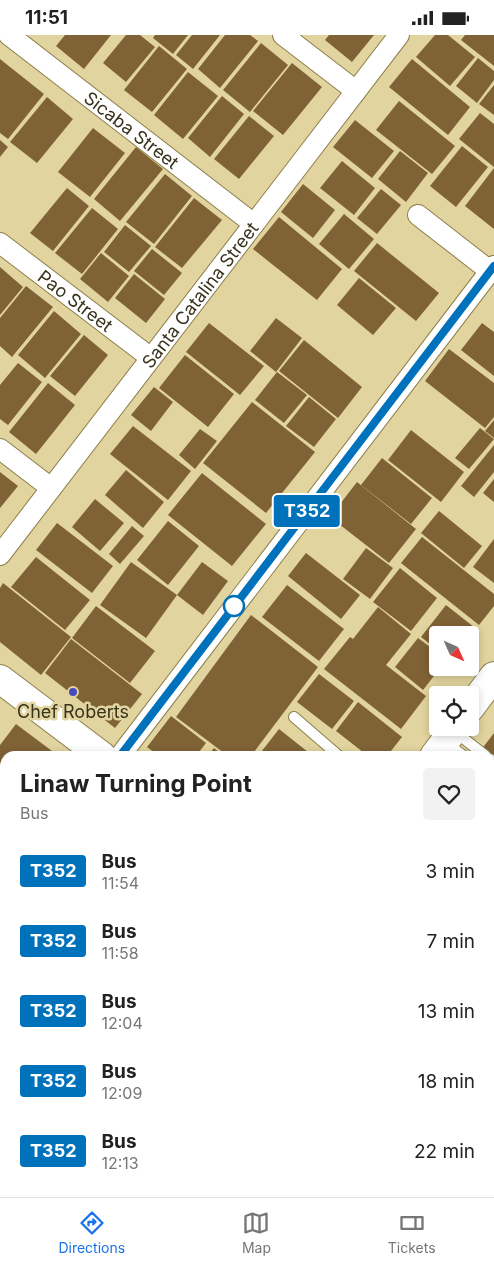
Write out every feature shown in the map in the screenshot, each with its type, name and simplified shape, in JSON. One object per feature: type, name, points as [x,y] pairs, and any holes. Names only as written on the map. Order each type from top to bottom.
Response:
[{"type":"main road","points":[[479,696],[494,677]]},
{"type":"main road","points":[[0,679],[95,751]]},
{"type":"street","name":"Sicaba Street","points":[[9,35],[254,224]]},
{"type":"street","points":[[284,35],[356,91]]},
{"type":"street","name":"Santa Catalina Street","points":[[0,555],[399,35]]},
{"type":"street","points":[[124,751],[492,268],[418,215]]},
{"type":"street","name":"Pao Street","points":[[0,243],[151,358]]},
{"type":"street","points":[[0,449],[52,488]]},
{"type":"lane","points":[[294,717],[333,751]]},
{"type":"lane","points":[[450,743],[472,751]]},
{"type":"building","points":[[65,35],[111,35],[84,69],[56,46]]},
{"type":"building","points":[[126,35],[140,35],[155,47],[126,82],[103,63]]},
{"type":"building","points":[[155,35],[188,35],[173,54],[153,38]]},
{"type":"building","points":[[192,35],[220,35],[193,69],[176,55]]},
{"type":"building","points":[[225,35],[250,35],[258,41],[220,88],[198,69]]},
{"type":"building","points":[[329,35],[374,35],[352,62],[325,40]]},
{"type":"building","points":[[435,35],[448,35],[475,57],[450,86],[416,57]]},
{"type":"building","points":[[465,35],[494,35],[494,66],[461,40]]},
{"type":"building","points":[[261,43],[288,65],[250,112],[223,90]]},
{"type":"building","points":[[159,46],[187,69],[152,112],[124,90]]},
{"type":"building","points":[[478,58],[494,71],[494,80],[477,103],[456,86]]},
{"type":"building","points":[[0,59],[44,94],[8,139],[0,133]]},
{"type":"building","points":[[412,59],[470,107],[448,135],[389,87]]},
{"type":"building","points":[[292,63],[322,87],[283,135],[253,111]]},
{"type":"building","points":[[188,72],[218,96],[183,139],[154,115]]},
{"type":"building","points":[[494,85],[494,115],[479,104]]},
{"type":"building","points":[[222,96],[244,114],[210,157],[188,138]]},
{"type":"building","points":[[47,97],[73,119],[37,163],[10,142]]},
{"type":"building","points":[[399,101],[455,146],[432,174],[376,130]]},
{"type":"building","points":[[480,113],[494,124],[494,167],[459,139]]},
{"type":"building","points":[[249,116],[274,136],[239,179],[214,159]]},
{"type":"building","points":[[355,120],[394,151],[372,178],[333,147]]},
{"type":"building","points":[[93,128],[125,153],[90,197],[58,172]]},
{"type":"building","points":[[0,140],[8,147],[0,157]]},
{"type":"building","points":[[462,146],[488,167],[456,207],[430,186]]},
{"type":"building","points":[[136,147],[163,169],[120,221],[94,199]]},
{"type":"building","points":[[400,151],[428,173],[406,202],[378,179]]},
{"type":"building","points":[[342,161],[375,188],[354,215],[320,188]]},
{"type":"building","points":[[494,168],[494,229],[465,206]]},
{"type":"building","points":[[165,174],[192,196],[154,244],[126,222]]},
{"type":"building","points":[[303,184],[335,210],[313,238],[281,212]]},
{"type":"building","points":[[67,188],[89,206],[53,251],[30,233]]},
{"type":"building","points":[[381,189],[401,205],[377,234],[357,218]]},
{"type":"building","points":[[194,198],[222,220],[182,268],[155,247]]},
{"type":"building","points":[[92,208],[118,229],[82,274],[55,253]]},
{"type":"building","points":[[344,214],[374,239],[349,269],[319,244]]},
{"type":"building","points":[[279,217],[342,269],[317,300],[253,249]]},
{"type":"building","points":[[125,225],[151,246],[129,272],[104,252]]},
{"type":"building","points":[[377,243],[439,293],[416,321],[354,271]]},
{"type":"building","points":[[152,249],[182,273],[164,295],[134,271]]},
{"type":"building","points":[[101,253],[129,276],[108,302],[80,279]]},
{"type":"building","points":[[0,267],[23,287],[0,315]]},
{"type":"building","points":[[134,274],[165,299],[146,323],[115,298]]},
{"type":"building","points":[[359,278],[396,308],[373,335],[337,305]]},
{"type":"building","points":[[26,286],[53,307],[12,357],[0,346],[0,318]]},
{"type":"building","points":[[54,311],[81,334],[45,378],[18,355]]},
{"type":"building","points":[[276,318],[302,338],[276,372],[250,351]]},
{"type":"building","points":[[209,323],[264,366],[240,395],[186,352]]},
{"type":"building","points":[[482,323],[494,332],[494,376],[461,350]]},
{"type":"building","points":[[84,335],[108,355],[75,396],[50,376]]},
{"type":"building","points":[[304,340],[362,387],[338,418],[279,371]]},
{"type":"building","points":[[449,349],[494,383],[494,417],[485,428],[425,381]]},
{"type":"building","points":[[185,355],[234,394],[208,427],[159,388]]},
{"type":"building","points":[[18,363],[42,382],[8,425],[0,419],[0,385]]},
{"type":"building","points":[[277,372],[307,395],[284,423],[255,400]]},
{"type":"building","points":[[48,383],[75,405],[36,454],[9,432]]},
{"type":"building","points":[[154,387],[173,402],[151,431],[131,415]]},
{"type":"building","points":[[309,397],[336,419],[314,447],[286,426]]},
{"type":"building","points":[[252,402],[315,452],[266,513],[203,463]]},
{"type":"building","points":[[494,420],[494,438],[485,431]]},
{"type":"building","points":[[133,426],[191,471],[168,500],[110,454]]},
{"type":"building","points":[[480,428],[494,439],[469,469],[455,458]]},
{"type":"building","points":[[200,429],[217,441],[195,469],[179,455]]},
{"type":"building","points":[[411,430],[464,472],[441,502],[388,460]]},
{"type":"building","points":[[494,445],[494,472],[474,497],[461,486]]},
{"type":"building","points":[[382,458],[432,498],[411,524],[361,485]]},
{"type":"building","points":[[126,470],[164,502],[143,528],[105,495]]},
{"type":"building","points":[[0,472],[18,486],[0,508]]},
{"type":"building","points":[[202,473],[266,524],[232,566],[168,515]]},
{"type":"building","points":[[494,479],[494,502],[483,493]]},
{"type":"building","points":[[357,482],[416,529],[389,563],[330,517]]},
{"type":"building","points":[[95,499],[124,523],[100,551],[72,527]]},
{"type":"building","points":[[439,511],[482,546],[464,568],[421,533]]},
{"type":"building","points":[[168,521],[199,546],[168,585],[137,560]]},
{"type":"building","points":[[57,523],[113,566],[92,593],[36,550]]},
{"type":"building","points":[[132,526],[144,536],[120,564],[109,554]]},
{"type":"building","points":[[422,537],[494,594],[494,606],[479,625],[401,563]]},
{"type":"building","points":[[494,539],[494,583],[473,567]]},
{"type":"building","points":[[366,548],[393,568],[370,599],[343,579]]},
{"type":"building","points":[[306,553],[360,595],[341,619],[288,576]]},
{"type":"building","points":[[36,557],[90,600],[65,630],[11,587]]},
{"type":"building","points":[[131,562],[177,595],[146,638],[100,605]]},
{"type":"building","points":[[202,562],[228,581],[203,615],[177,595]]},
{"type":"building","points":[[400,568],[437,598],[411,631],[373,602]]},
{"type":"building","points":[[3,583],[71,637],[41,675],[0,642],[0,588]]},
{"type":"building","points":[[287,585],[344,629],[319,661],[262,617]]},
{"type":"building","points":[[446,605],[473,626],[430,626]]},
{"type":"building","points":[[96,606],[155,651],[130,683],[72,638]]},
{"type":"building","points":[[378,607],[411,634],[386,665],[426,696],[401,729],[324,669],[350,637],[353,639]]},
{"type":"building","points":[[251,615],[318,667],[255,751],[221,751],[176,717]]},
{"type":"building","points":[[429,627],[429,643],[421,637]]},
{"type":"building","points":[[418,638],[429,646],[429,676],[434,676],[423,690],[395,667]]},
{"type":"building","points":[[71,639],[142,694],[115,728],[45,673]]},
{"type":"building","points":[[319,674],[354,701],[332,729],[297,702]]},
{"type":"building","points":[[358,702],[402,737],[391,751],[362,751],[336,731]]},
{"type":"building","points":[[171,716],[206,743],[200,751],[152,751],[147,747]]},
{"type":"building","points":[[16,724],[52,751],[0,751],[0,745]]},
{"type":"building","points":[[279,729],[307,751],[262,751]]},
{"type":"building","points":[[494,733],[494,751],[481,750]]},
{"type":"bus line","name":"T352","points":[[124,751],[494,266]]},
{"type":"place","name":"Chef Roberts","points":[[73,692]]}]
